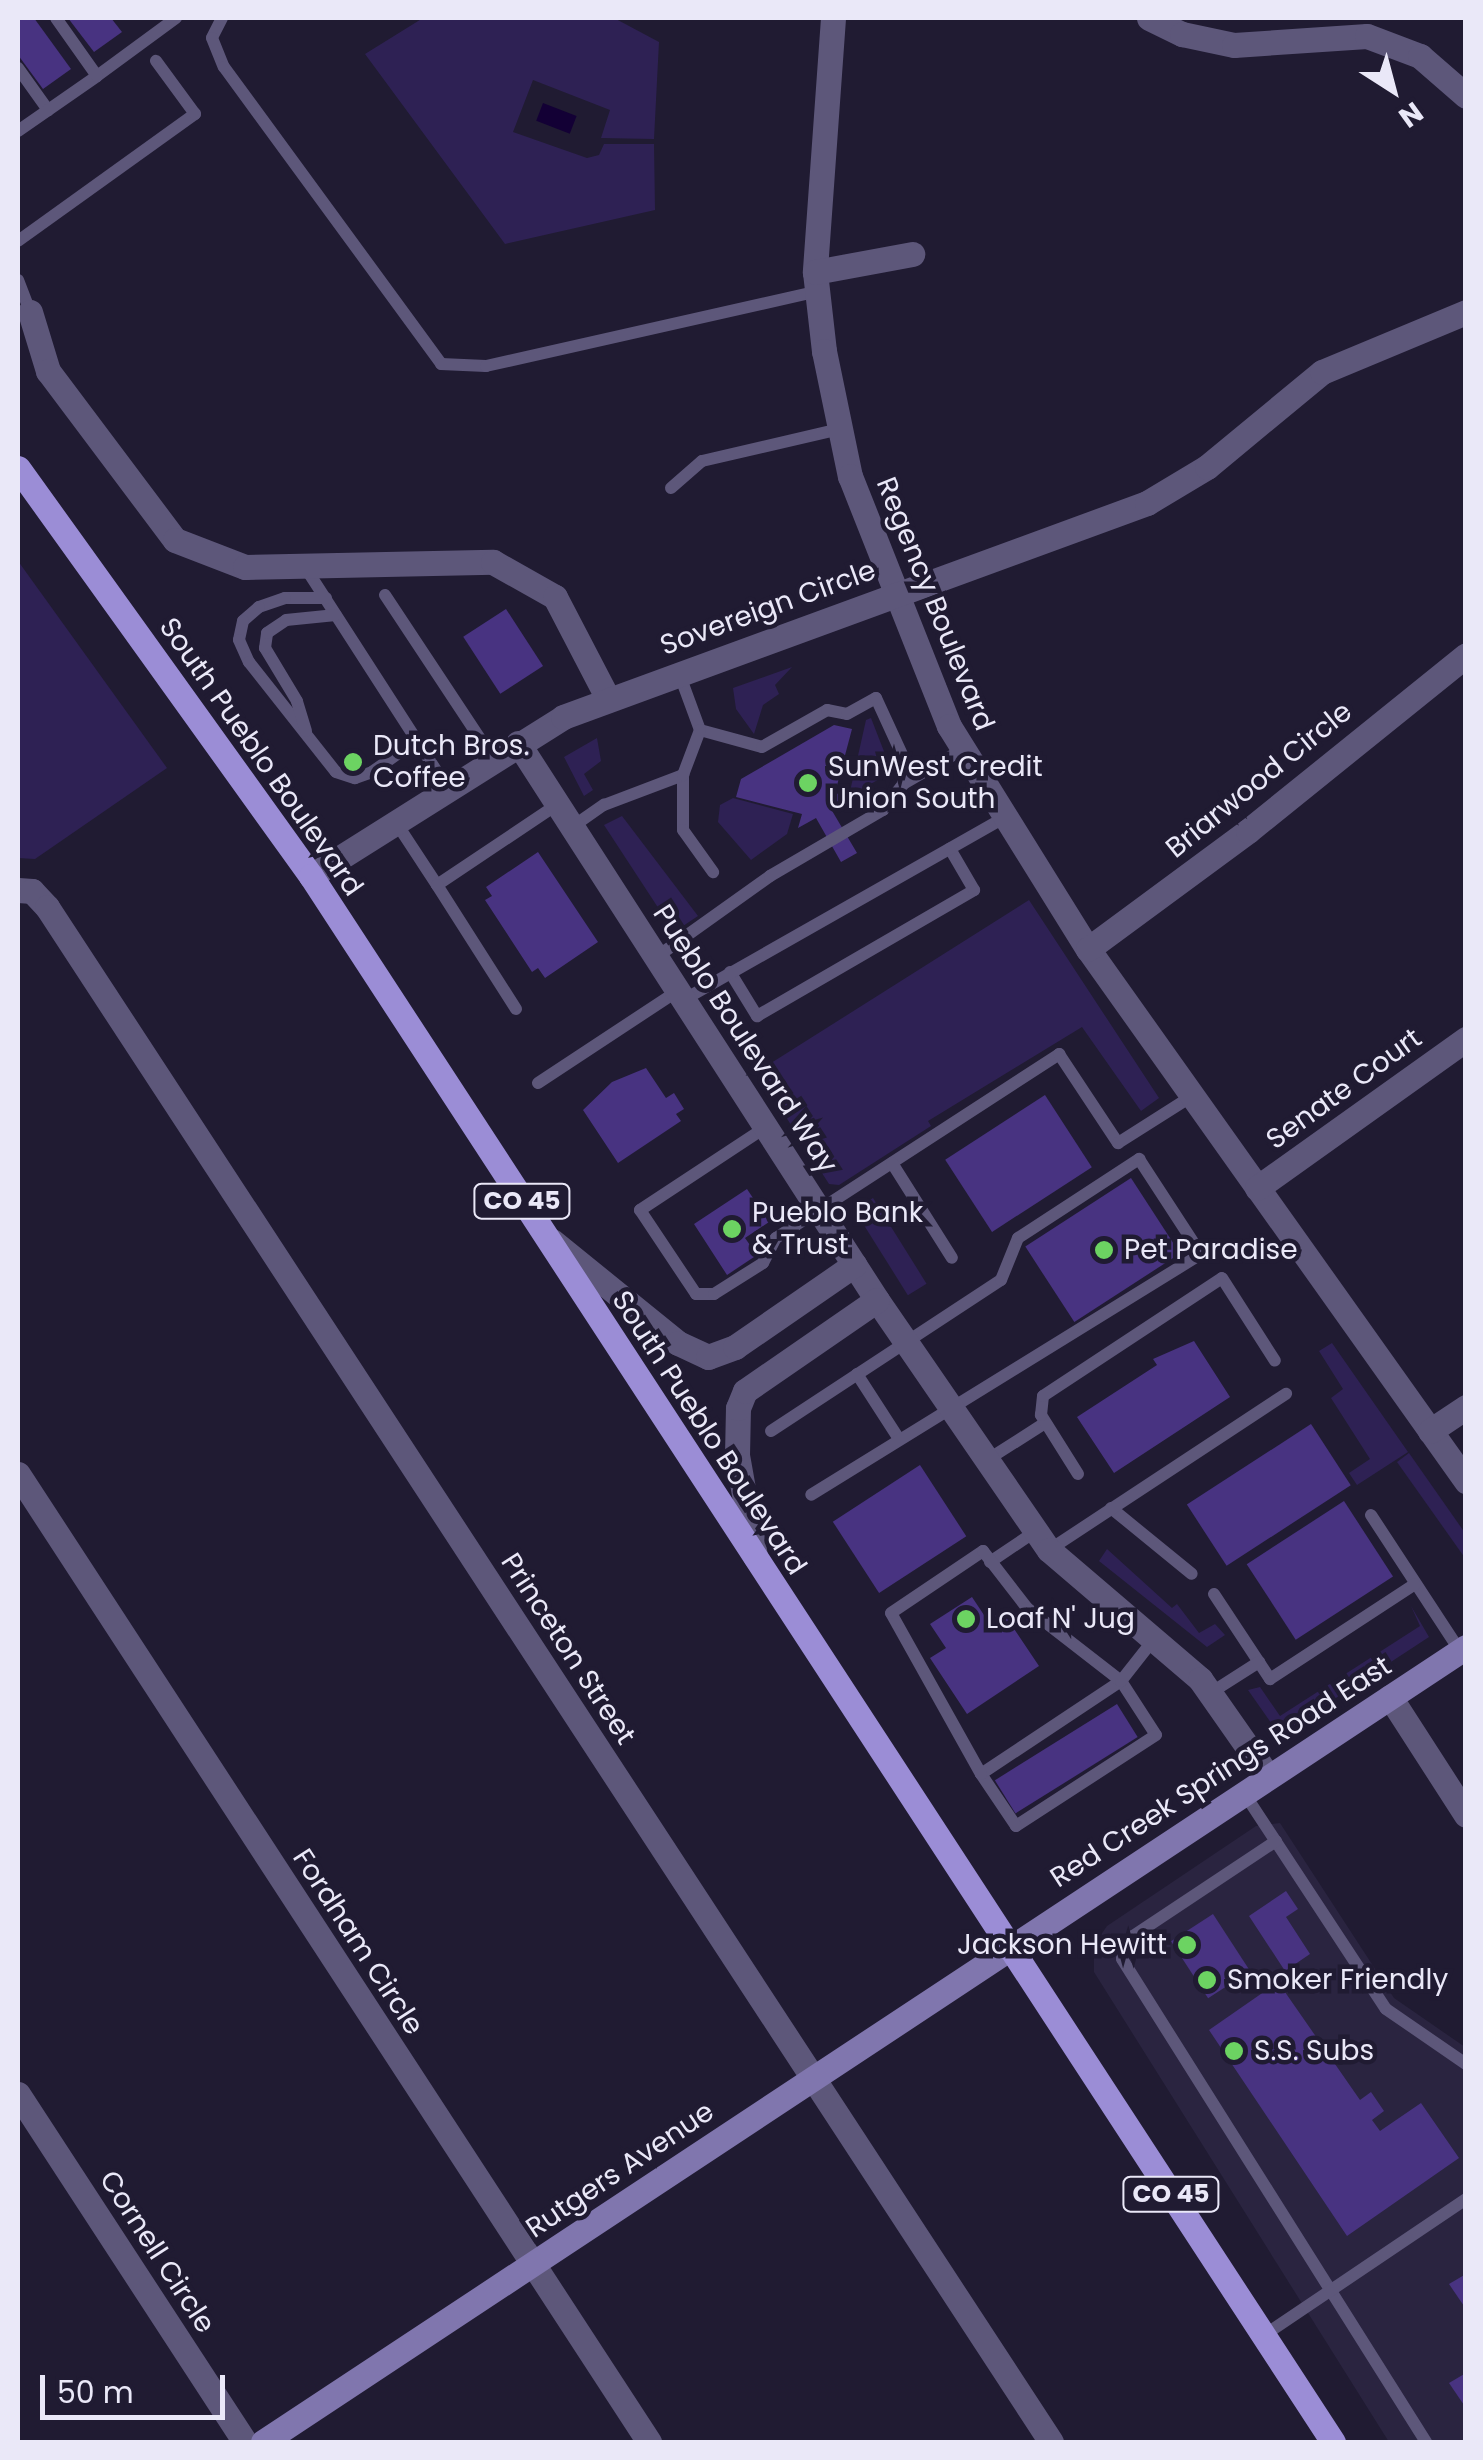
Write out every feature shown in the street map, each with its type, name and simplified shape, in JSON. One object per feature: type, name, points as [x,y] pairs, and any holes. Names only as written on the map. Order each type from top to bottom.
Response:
[{"type":"main road","name":"South Pueblo Boulevard","points":[[18,468],[311,876],[1333,2442]]},
{"type":"street","name":"Regency Boulevard","points":[[833,18],[816,281],[840,429],[894,596],[962,750],[1003,818],[1088,949],[1466,1481]]},
{"type":"street","points":[[1149,18],[1182,34],[1234,44],[1368,36],[1420,56],[1466,96]]},
{"type":"street","points":[[816,281],[912,254]]},
{"type":"street","points":[[30,312],[48,371],[174,540],[244,567],[494,562],[555,597],[607,697]]},
{"type":"street","name":"Sovereign Circle","points":[[311,876],[493,758],[607,697],[894,596],[1180,487],[1308,381],[1466,312]]},
{"type":"street","name":"Briarwood Circle","points":[[1088,949],[1248,832],[1466,655]]},
{"type":"street","name":"Pueblo Boulevard Way","points":[[518,743],[854,1265],[1042,1541],[1212,1692],[1268,1776]]},
{"type":"street","name":"Princeton Street","points":[[25,890],[1050,2442]]},
{"type":"street","name":"Senate Court","points":[[1257,1188],[1466,1039]]},
{"type":"street","points":[[544,1235],[678,1343],[708,1357],[734,1347],[854,1265]]},
{"type":"street","points":[[756,1560],[737,1455],[738,1408],[746,1391],[877,1300]]},
{"type":"street","points":[[1430,1431],[1466,1407]]},
{"type":"street","name":"Fordham Circle","points":[[18,1474],[648,2442]]},
{"type":"street","name":"Red Creek Springs Road East","points":[[1009,1947],[1462,1649]]},
{"type":"street","points":[[1390,1696],[1466,1815]]},
{"type":"street","name":"Rutgers Avenue","points":[[263,2442],[1009,1947]]},
{"type":"street","name":"Cornell Circle","points":[[18,2094],[246,2442]]},
{"type":"lane","points":[[56,18],[97,76]]},
{"type":"lane","points":[[18,130],[176,18]]},
{"type":"lane","points":[[222,18],[212,38],[224,67],[441,364],[486,366],[816,281]]},
{"type":"lane","points":[[18,240],[195,114],[156,61]]},
{"type":"lane","points":[[18,68],[48,110]]},
{"type":"lane","points":[[18,280],[30,312]]},
{"type":"lane","points":[[671,488],[702,461],[840,429]]},
{"type":"lane","points":[[306,567],[447,787]]},
{"type":"lane","points":[[385,595],[493,758]]},
{"type":"lane","points":[[326,598],[285,598],[259,607],[243,621],[240,640],[308,739],[336,772],[355,778],[417,740]]},
{"type":"lane","points":[[308,739],[298,701],[265,648],[266,634],[286,620],[336,615]]},
{"type":"lane","points":[[678,672],[700,730],[682,775],[683,830],[713,872]]},
{"type":"lane","points":[[700,730],[762,746],[827,710],[846,714],[876,698],[904,759],[904,784]]},
{"type":"lane","points":[[658,956],[770,876],[882,810],[904,784],[962,750]]},
{"type":"lane","points":[[437,885],[565,816],[682,775]]},
{"type":"lane","points":[[538,1083],[682,994],[730,972],[1003,818]]},
{"type":"lane","points":[[395,821],[516,1010]]},
{"type":"lane","points":[[730,972],[758,1016],[974,890],[950,849]]},
{"type":"lane","points":[[766,1127],[640,1210],[691,1290],[703,1296],[763,1263],[776,1238],[1059,1054],[1118,1142],[1192,1096]]},
{"type":"lane","points":[[771,1431],[1000,1280],[1018,1238],[1139,1159],[1201,1254],[811,1495]]},
{"type":"lane","points":[[892,1163],[952,1258]]},
{"type":"lane","points":[[1078,1474],[1045,1423],[1039,1406],[1050,1390],[1222,1278],[1275,1360]]},
{"type":"lane","points":[[856,1374],[899,1439]]},
{"type":"lane","points":[[990,1562],[1111,1508],[1286,1394]]},
{"type":"lane","points":[[987,1460],[1045,1423]]},
{"type":"lane","points":[[1111,1508],[1192,1574]]},
{"type":"lane","points":[[1371,1515],[1462,1649]]},
{"type":"lane","points":[[983,1551],[990,1562],[1027,1608],[1121,1681],[1156,1735],[1016,1826],[981,1774],[890,1613],[983,1551]]},
{"type":"lane","points":[[1214,1594],[1270,1679],[1416,1584]]},
{"type":"lane","points":[[981,1774],[1121,1681],[1154,1639]]},
{"type":"lane","points":[[1212,1692],[1259,1662]]},
{"type":"lane","points":[[1244,1793],[1386,2010],[1466,2064]]},
{"type":"lane","points":[[1276,1841],[1132,1936],[1122,1960],[1314,2257],[1326,2294],[1426,2442]]},
{"type":"lane","points":[[1264,2336],[1466,2199]]},
{"type":"shaded area","points":[[423,18],[614,18],[659,42],[654,139],[601,138],[610,110],[533,80],[513,132],[587,158],[599,155],[604,144],[654,144],[655,210],[505,244],[365,54]]},
{"type":"shaded area","points":[[543,103],[577,116],[570,134],[536,121]]},
{"type":"shaded area","points":[[18,561],[167,768],[35,859],[18,858]]},
{"type":"shaded area","points":[[792,667],[775,685],[779,694],[763,705],[754,734],[736,709],[733,688]]},
{"type":"shaded area","points":[[871,718],[892,772],[849,796],[866,720]]},
{"type":"shaded area","points":[[597,738],[601,761],[584,774],[593,790],[584,796],[564,757]]},
{"type":"shaded area","points":[[733,798],[793,814],[787,834],[751,860],[718,822],[720,805]]},
{"type":"shaded area","points":[[622,816],[698,916],[674,932],[604,825]]},
{"type":"shaded area","points":[[1029,900],[1159,1098],[1141,1111],[1082,1027],[928,1121],[931,1126],[839,1185],[829,1184],[757,1072]]},
{"type":"shaded area","points":[[873,1198],[927,1284],[908,1295],[854,1210]]},
{"type":"shaded area","points":[[1332,1343],[1408,1452],[1357,1485],[1349,1473],[1370,1459],[1331,1398],[1343,1389],[1319,1351]]},
{"type":"shaded area","points":[[1409,1453],[1465,1533],[1465,1558],[1397,1462]]},
{"type":"shaded area","points":[[1107,1549],[1172,1608],[1177,1604],[1199,1633],[1215,1624],[1225,1635],[1207,1647],[1099,1561]]},
{"type":"shaded area","points":[[1411,1606],[1429,1637],[1287,1730],[1276,1730],[1248,1690],[1260,1687],[1280,1716],[1420,1626]]},
{"type":"shaded area","points":[[1280,1823],[1394,1998],[1465,2047],[1465,2442],[1389,2442],[1094,1972],[1094,1945],[1107,1926],[1256,1826]]},
{"type":"building","points":[[18,18],[34,18],[71,69],[43,89],[18,55]]},
{"type":"building","points":[[68,18],[111,18],[122,32],[94,52]]},
{"type":"building","points":[[506,609],[543,666],[500,694],[463,637]]},
{"type":"building","points":[[834,725],[852,729],[835,793],[852,798],[831,809],[857,853],[841,862],[816,818],[798,828],[802,814],[736,797],[741,779]]},
{"type":"building","points":[[538,852],[598,942],[545,978],[538,968],[532,972],[485,900],[492,896],[486,887]]},
{"type":"building","points":[[646,1068],[666,1098],[674,1093],[684,1109],[676,1114],[681,1121],[618,1163],[583,1110],[612,1082]]},
{"type":"building","points":[[1045,1095],[1092,1167],[992,1232],[945,1160]]},
{"type":"building","points":[[1131,1178],[1180,1253],[1074,1322],[1025,1247]]},
{"type":"building","points":[[747,1189],[769,1222],[745,1238],[757,1255],[727,1275],[694,1224]]},
{"type":"building","points":[[1194,1341],[1230,1397],[1114,1473],[1077,1417],[1157,1365],[1153,1359]]},
{"type":"building","points":[[1311,1424],[1351,1485],[1227,1566],[1187,1505]]},
{"type":"building","points":[[920,1465],[966,1536],[879,1593],[833,1522]]},
{"type":"building","points":[[1344,1501],[1393,1576],[1296,1640],[1247,1564]]},
{"type":"building","points":[[972,1597],[988,1621],[1002,1611],[1039,1666],[967,1714],[930,1658],[946,1648],[930,1624]]},
{"type":"building","points":[[1117,1704],[1138,1737],[1016,1813],[995,1780]]},
{"type":"building","points":[[1286,1891],[1298,1909],[1286,1917],[1310,1954],[1285,1971],[1249,1916]]},
{"type":"building","points":[[1213,1914],[1250,1971],[1208,1998],[1171,1941]]},
{"type":"building","points":[[1278,1982],[1360,2100],[1371,2092],[1384,2111],[1372,2120],[1380,2131],[1421,2103],[1459,2158],[1347,2236],[1209,2030]]},
{"type":"building","points":[[1466,2274],[1466,2309],[1449,2284]]},
{"type":"building","points":[[1466,2373],[1466,2408],[1449,2383]]},
{"type":"place","name":"Dutch Bros. Coffee","points":[[353,762]]},
{"type":"place","name":"SunWest Credit Union South","points":[[808,783]]},
{"type":"place","name":"Pueblo Bank & Trust","points":[[732,1229]]},
{"type":"place","name":"Pet Paradise","points":[[1104,1250]]},
{"type":"place","name":"Loaf N' Jug","points":[[966,1619]]},
{"type":"place","name":"Jackson Hewitt","points":[[1187,1945]]},
{"type":"place","name":"Smoker Friendly","points":[[1207,1980]]},
{"type":"place","name":"S.S. Subs","points":[[1234,2051]]}]
